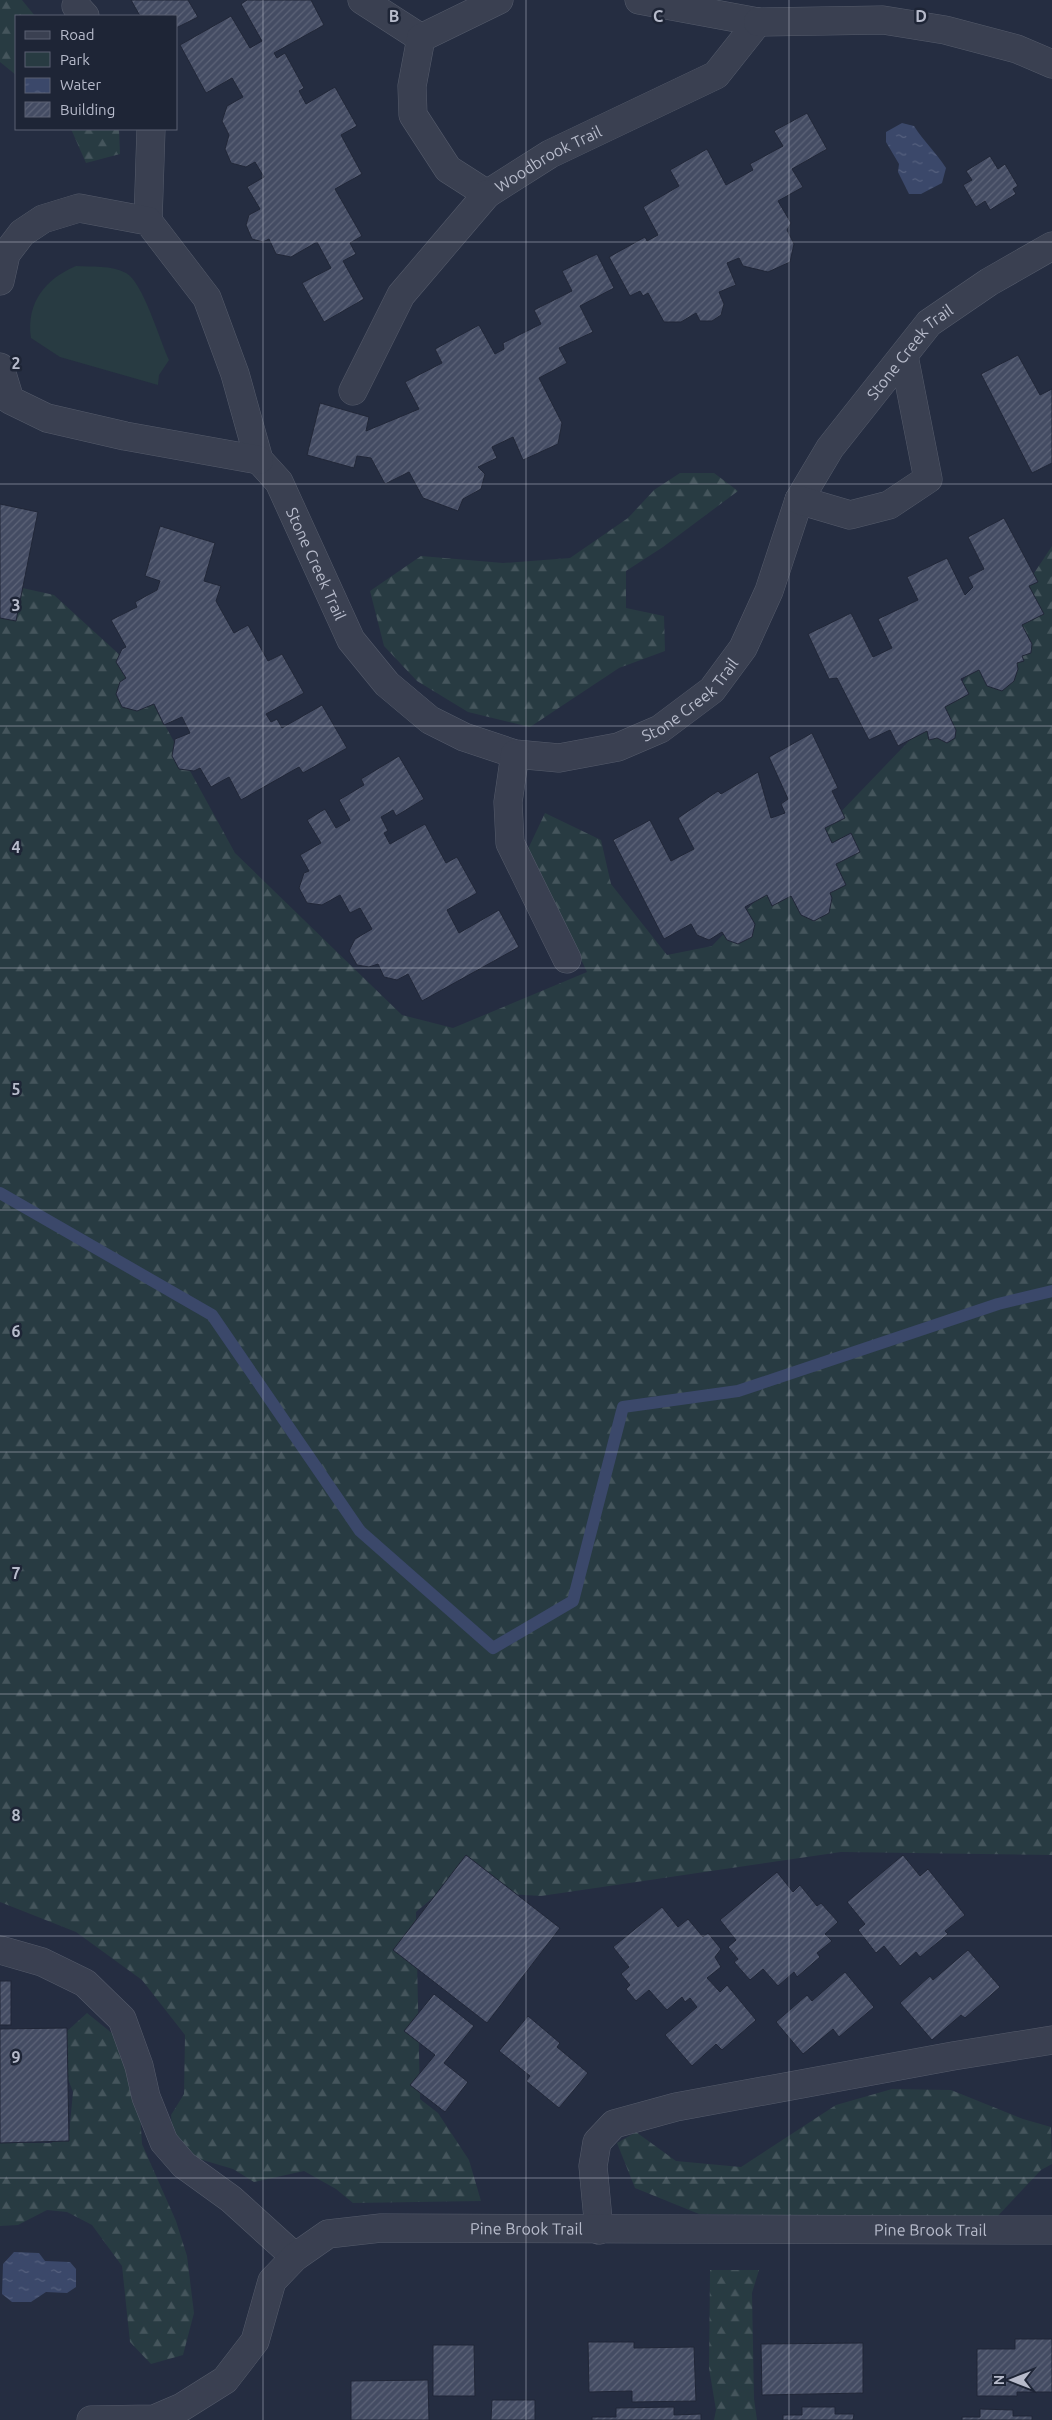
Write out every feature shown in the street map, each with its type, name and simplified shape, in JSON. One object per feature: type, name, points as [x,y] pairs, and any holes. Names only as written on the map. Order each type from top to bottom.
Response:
[{"type":"street","points":[[362,0],[421,38],[499,0]]},
{"type":"street","points":[[639,0],[758,22],[882,20],[945,30],[1017,49],[1052,64]]},
{"type":"street","name":"Woodbrook Trail","points":[[421,38],[412,86],[413,115],[448,169],[487,194],[550,154],[716,75],[758,22]]},
{"type":"street","points":[[0,281],[6,254],[22,233],[43,219],[79,208],[148,221],[152,130]]},
{"type":"street","points":[[353,391],[401,295],[487,194]]},
{"type":"street","name":"Stone Creek Trail","points":[[148,221],[207,298],[235,374],[259,460],[279,482],[350,640],[387,684],[430,720],[464,738],[514,754],[559,758],[618,747],[667,726],[712,690],[743,648],[769,591],[799,500],[830,448],[929,323],[989,282],[1052,246]]},
{"type":"street","points":[[799,500],[850,515],[889,505],[928,479],[904,356]]},
{"type":"street","points":[[0,367],[5,401],[47,418],[125,436],[259,460]]},
{"type":"street","points":[[514,754],[508,802],[510,843],[567,959]]},
{"type":"street","points":[[0,1950],[42,1962],[85,1983],[122,2019],[139,2066],[146,2098],[164,2142],[184,2165],[231,2198],[295,2257]]},
{"type":"street","points":[[599,2230],[593,2166],[597,2142],[614,2124],[676,2107],[953,2056],[1052,2040]]},
{"type":"street","name":"Pine Brook Trail","points":[[91,2420],[154,2419],[182,2407],[225,2380],[255,2341],[272,2281],[295,2257],[328,2234],[381,2228],[1052,2230]]},
{"type":"green space","points":[[0,0],[22,0],[34,15],[15,15],[15,74],[0,62]]},
{"type":"green space","points":[[71,130],[119,130],[120,154],[86,163]]},
{"type":"green space","points":[[76,266],[120,270],[126,273],[139,288],[169,360],[159,375],[158,385],[60,357],[31,338],[30,325],[32,314],[40,294],[55,278]]},
{"type":"green space","points":[[680,473],[714,473],[738,491],[663,547],[626,571],[626,608],[664,616],[665,651],[619,668],[530,727],[468,712],[417,681],[384,646],[370,591],[421,556],[503,563],[570,558],[628,518],[654,490]]},
{"type":"green space","points":[[1052,546],[1052,1855],[841,1852],[541,1896],[442,1890],[416,1912],[420,2099],[438,2113],[469,2160],[481,2201],[353,2203],[336,2189],[304,2171],[254,2182],[233,2169],[199,2159],[173,2140],[171,2115],[184,2094],[185,2035],[142,1980],[76,1932],[0,1902],[0,583],[54,595],[133,667],[235,853],[402,1015],[453,1028],[587,972],[528,849],[545,813],[601,840],[611,884],[667,955],[712,946],[955,693]]},
{"type":"green space","points":[[87,2013],[123,2042],[138,2081],[142,2144],[176,2221],[187,2256],[194,2313],[183,2355],[151,2364],[130,2342],[122,2266],[92,2225],[67,2212],[47,2210],[18,2225],[0,2226],[0,2143],[51,2143],[69,2134],[73,2092],[54,2043]]},
{"type":"green space","points":[[892,2089],[951,2090],[1023,2119],[1051,2127],[1052,2164],[1041,2170],[993,2221],[699,2214],[635,2188],[617,2143],[636,2132],[676,2161],[741,2167],[836,2105]]},
{"type":"green space","points":[[710,2270],[759,2270],[752,2293],[754,2399],[757,2420],[714,2420],[716,2410],[709,2368]]},
{"type":"water","points":[[902,123],[914,126],[946,168],[942,183],[921,194],[909,194],[898,172],[899,164],[886,142],[886,132]]},
{"type":"water","points":[[14,2252],[39,2253],[45,2261],[70,2262],[76,2269],[76,2287],[67,2293],[46,2292],[31,2302],[12,2302],[2,2294],[3,2264]]},
{"type":"building","points":[[131,0],[188,0],[198,17],[178,27],[178,15],[139,15]]},
{"type":"building","points":[[247,0],[311,0],[324,25],[274,53],[277,58],[285,53],[304,88],[299,91],[306,104],[335,87],[357,126],[341,135],[362,174],[335,189],[362,236],[350,243],[356,254],[343,261],[364,299],[324,322],[302,283],[331,268],[317,242],[291,257],[276,254],[269,239],[263,242],[252,239],[246,225],[249,215],[260,209],[247,187],[264,177],[255,162],[246,167],[231,163],[225,149],[229,135],[222,121],[227,106],[243,97],[232,78],[206,93],[180,45],[231,16],[250,48],[262,41],[241,4]]},
{"type":"building","points":[[807,113],[827,149],[792,169],[803,187],[778,201],[791,223],[787,230],[794,244],[790,262],[768,272],[743,266],[739,258],[727,263],[736,285],[719,292],[724,304],[721,315],[712,321],[700,321],[696,313],[681,322],[664,322],[648,293],[643,296],[640,291],[630,296],[609,257],[645,237],[647,241],[658,235],[643,207],[679,186],[670,170],[707,149],[726,185],[753,170],[750,164],[783,146],[774,131]]},
{"type":"building","points":[[990,156],[998,169],[1005,164],[1018,186],[1013,189],[1016,194],[990,210],[985,201],[976,207],[963,185],[972,180],[966,171]]},
{"type":"building","points":[[597,254],[614,288],[580,306],[593,332],[559,348],[567,363],[539,378],[562,423],[558,444],[523,460],[513,437],[492,447],[497,458],[478,467],[485,474],[481,489],[463,499],[458,511],[423,498],[409,472],[385,484],[371,458],[357,456],[354,468],[307,455],[320,403],[369,417],[366,431],[419,409],[405,382],[442,363],[435,349],[479,325],[495,354],[504,349],[503,343],[541,324],[534,310],[572,291],[562,271]]},
{"type":"building","points":[[1018,355],[1040,395],[1052,389],[1052,463],[1032,473],[981,374]]},
{"type":"building","points":[[0,504],[38,512],[16,621],[0,618]]},
{"type":"building","points":[[1004,518],[1038,582],[1029,586],[1044,614],[1022,625],[1032,644],[1031,653],[1022,656],[1024,661],[1017,663],[1018,669],[1014,681],[1002,691],[987,686],[979,670],[961,679],[969,694],[945,707],[956,730],[955,738],[947,743],[937,738],[929,740],[927,731],[898,746],[890,730],[869,740],[837,678],[829,679],[808,634],[851,613],[873,657],[892,648],[878,619],[918,600],[907,577],[947,558],[965,595],[973,587],[968,577],[984,569],[968,537]]},
{"type":"building","points":[[160,526],[215,543],[204,581],[221,586],[216,601],[234,633],[248,625],[268,661],[282,654],[304,693],[266,714],[271,722],[277,719],[282,728],[322,705],[347,748],[303,773],[299,767],[241,800],[229,777],[211,787],[200,768],[194,771],[179,769],[172,756],[175,739],[190,733],[182,717],[164,725],[154,704],[137,711],[122,707],[116,694],[120,682],[126,678],[116,662],[122,649],[126,647],[111,620],[137,607],[135,602],[157,590],[160,581],[145,576]]},
{"type":"building","points":[[812,733],[838,788],[832,791],[845,818],[825,828],[832,843],[851,833],[860,852],[836,864],[846,885],[830,893],[832,898],[829,913],[814,921],[801,915],[791,896],[772,906],[767,895],[745,907],[755,924],[752,937],[738,944],[727,940],[722,932],[709,940],[697,935],[691,924],[664,939],[613,840],[650,820],[671,861],[694,849],[678,818],[718,791],[721,794],[758,772],[771,818],[785,813],[781,804],[788,799],[769,757]]},
{"type":"building","points":[[399,756],[424,799],[396,816],[393,810],[381,817],[388,831],[384,833],[390,844],[425,824],[446,863],[457,857],[477,893],[447,910],[459,933],[499,910],[519,947],[422,1001],[408,974],[397,980],[384,977],[378,964],[369,967],[357,965],[349,951],[355,939],[372,929],[360,908],[350,913],[340,895],[322,905],[307,903],[299,888],[304,873],[309,871],[300,855],[321,843],[307,820],[325,809],[336,828],[350,820],[339,800],[364,785],[361,779]]},
{"type":"building","points":[[466,1855],[560,1928],[487,2023],[393,1950]]},
{"type":"building","points":[[903,1855],[920,1876],[928,1869],[965,1915],[945,1931],[948,1934],[920,1957],[916,1952],[900,1966],[884,1946],[876,1953],[858,1930],[865,1924],[847,1902]]},
{"type":"building","points":[[777,1872],[793,1892],[800,1885],[817,1906],[821,1903],[838,1922],[825,1934],[832,1941],[817,1953],[820,1957],[797,1977],[794,1972],[778,1986],[763,1969],[750,1980],[734,1962],[738,1959],[728,1947],[736,1940],[720,1920]]},
{"type":"building","points":[[662,1907],[678,1927],[688,1919],[703,1937],[708,1933],[721,1949],[715,1957],[721,1967],[707,1978],[720,1992],[727,1985],[756,2020],[722,2050],[716,2044],[692,2066],[665,2035],[697,2007],[690,1998],[685,2002],[682,1997],[667,2010],[649,1990],[636,2001],[626,1989],[630,1985],[621,1974],[629,1967],[613,1947]]},
{"type":"building","points":[[968,1950],[1000,1987],[965,2018],[961,2015],[932,2040],[900,2003],[930,1976],[933,1980]]},
{"type":"building","points":[[845,1972],[874,2007],[839,2037],[833,2029],[803,2054],[776,2022],[807,1995],[812,2001]]},
{"type":"building","points":[[0,1981],[11,1981],[11,2025],[0,2025]]},
{"type":"building","points":[[434,1994],[474,2026],[444,2063],[468,2082],[445,2112],[410,2085],[435,2055],[404,2031]]},
{"type":"building","points":[[528,2016],[560,2043],[557,2047],[588,2073],[559,2108],[526,2081],[530,2076],[499,2051]]},
{"type":"building","points":[[67,2028],[69,2141],[0,2143],[0,2029]]},
{"type":"building","points":[[1015,2339],[1052,2339],[1052,2392],[1017,2392],[1017,2396],[977,2396],[977,2349],[1015,2349]]},
{"type":"building","points":[[588,2342],[634,2342],[634,2348],[694,2347],[696,2401],[632,2402],[632,2391],[589,2392]]},
{"type":"building","points":[[863,2343],[863,2393],[762,2395],[761,2344]]},
{"type":"building","points":[[433,2345],[474,2345],[475,2396],[433,2396]]},
{"type":"building","points":[[428,2380],[429,2420],[351,2420],[351,2381]]},
{"type":"building","points":[[492,2400],[535,2400],[535,2420],[491,2420]]},
{"type":"building","points":[[674,2407],[674,2415],[701,2414],[701,2420],[592,2420],[592,2417],[616,2417],[616,2408]]},
{"type":"building","points":[[802,2407],[835,2407],[835,2414],[854,2414],[853,2420],[783,2420],[783,2415],[802,2415]]},
{"type":"building","points":[[980,2409],[1013,2410],[1013,2416],[1032,2416],[1032,2420],[962,2420],[962,2417],[980,2417]]},
{"type":"waterway","points":[[0,1193],[212,1315],[360,1531],[493,1648],[573,1601],[623,1407],[738,1391],[998,1304],[1052,1291]]}]
